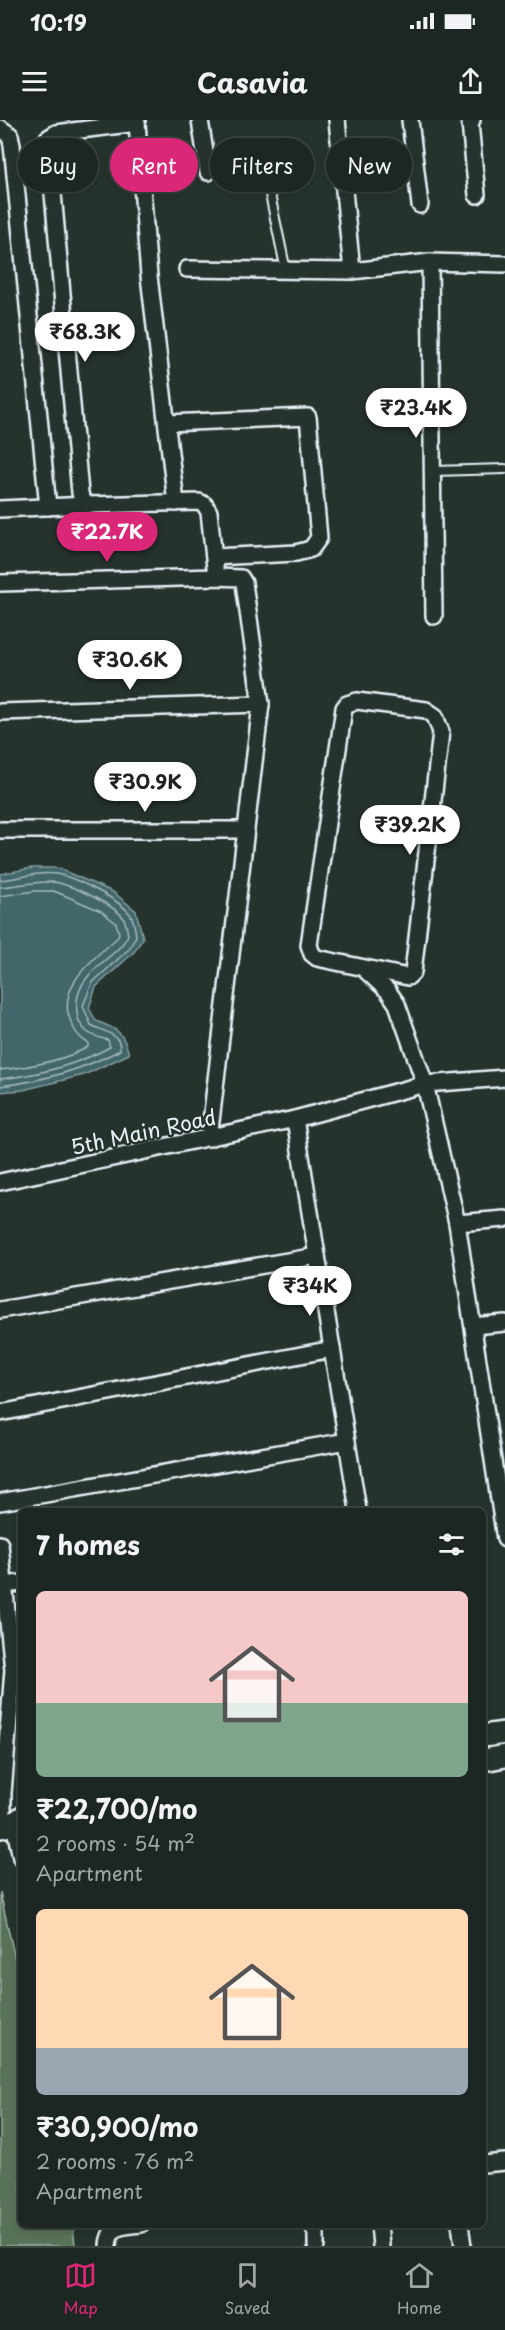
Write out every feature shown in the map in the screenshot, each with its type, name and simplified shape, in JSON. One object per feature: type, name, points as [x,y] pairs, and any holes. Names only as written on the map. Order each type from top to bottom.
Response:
[{"type":"street","points":[[200,120],[208,172]]},
{"type":"street","points":[[337,120],[352,271]]},
{"type":"street","points":[[410,120],[420,205]]},
{"type":"street","points":[[472,120],[470,123],[477,195]]},
{"type":"street","points":[[88,505],[82,500],[80,493],[48,138],[56,133],[136,122],[149,276],[176,503]]},
{"type":"street","points":[[0,128],[10,135],[12,144],[48,507]]},
{"type":"street","points":[[430,262],[434,616]]},
{"type":"street","points":[[187,269],[352,271],[430,262],[505,264]]},
{"type":"street","points":[[166,423],[308,417],[319,538],[311,549],[296,553],[214,557]]},
{"type":"street","points":[[0,509],[199,502],[205,505],[209,512],[216,577]]},
{"type":"street","points":[[0,583],[216,577],[241,578],[244,583],[261,704],[208,1138]]},
{"type":"street","points":[[363,969],[408,977],[412,975],[441,732],[435,716],[426,710],[357,701],[347,704],[344,708],[309,945],[312,954],[317,958],[363,969],[388,991],[397,1004],[425,1084],[458,1223],[505,1539]]},
{"type":"street","points":[[0,712],[261,704]]},
{"type":"street","points":[[0,830],[246,830]]},
{"type":"street","name":"5th Main Road","points":[[0,1182],[295,1119],[425,1084],[505,1078]]},
{"type":"street","points":[[295,1119],[358,1508]]},
{"type":"street","points":[[458,1223],[505,1219]]},
{"type":"street","points":[[0,1310],[317,1256]]},
{"type":"street","points":[[473,1326],[505,1323]]},
{"type":"street","points":[[0,1413],[332,1349]]},
{"type":"street","points":[[0,1502],[347,1441]]},
{"type":"street","points":[[0,1544],[11,1670],[2,1794],[18,1847]]},
{"type":"street","points":[[4,1585],[18,1583]]},
{"type":"street","points":[[486,1736],[505,1733]]},
{"type":"street","points":[[486,1759],[505,1756]]},
{"type":"street","points":[[486,2164],[505,2162]]},
{"type":"street","points":[[108,2246],[111,2232],[116,2228]]},
{"type":"street","points":[[314,2228],[316,2246]]},
{"type":"street","points":[[379,2228],[381,2246]]},
{"type":"street","points":[[460,2228],[462,2246]]},
{"type":"lane","points":[[269,192],[286,271]]},
{"type":"lane","points":[[433,471],[505,469]]},
{"type":"green space","points":[[0,1892],[18,1973],[18,2228],[73,2228],[75,2246],[0,2246]]},
{"type":"water","points":[[32,868],[57,868],[113,892],[136,911],[143,938],[134,952],[96,987],[89,1008],[96,1021],[118,1032],[129,1054],[84,1075],[23,1090],[0,1092],[0,874]]}]
